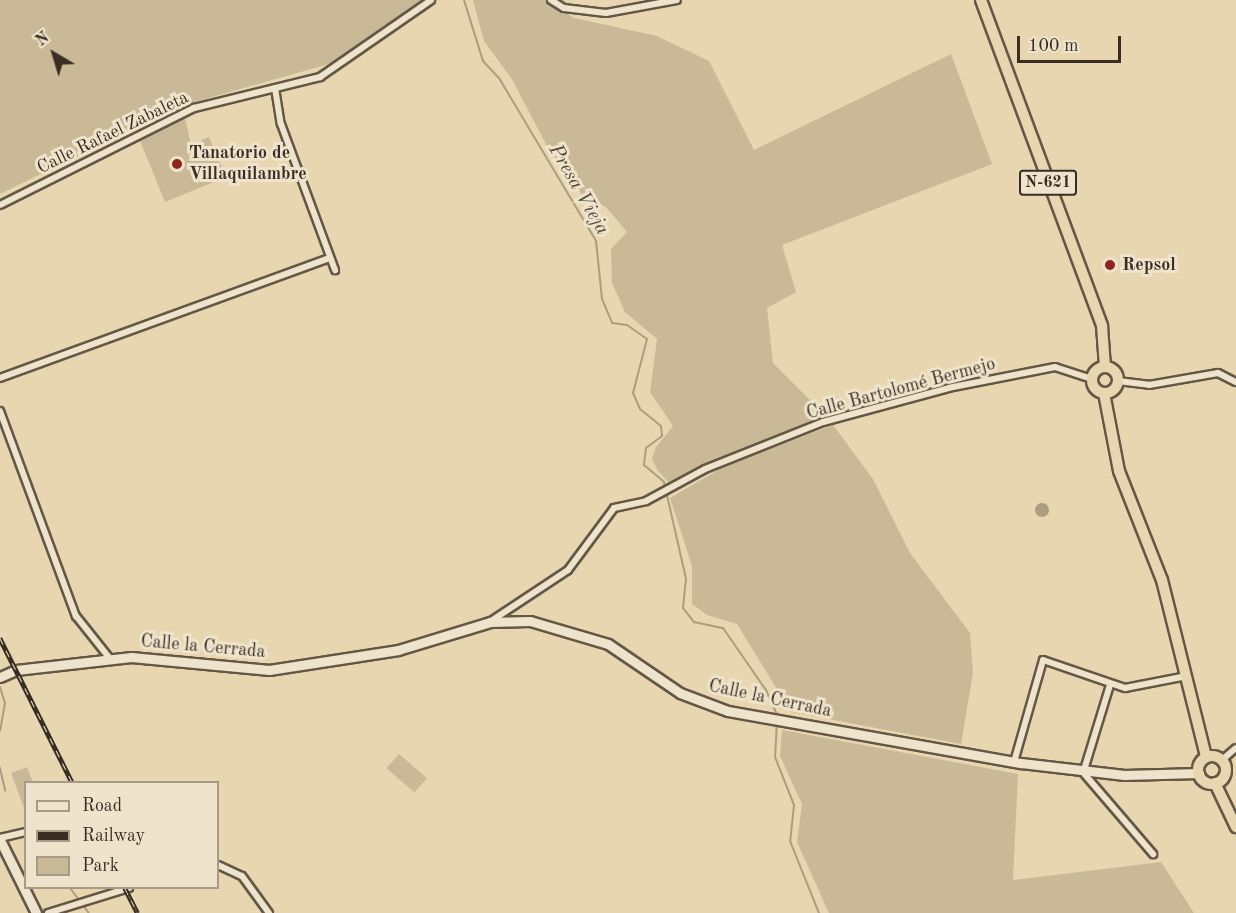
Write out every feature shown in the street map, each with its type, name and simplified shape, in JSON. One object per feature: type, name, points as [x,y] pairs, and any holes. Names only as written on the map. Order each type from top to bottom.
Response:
[{"type":"highway","name":"N-621","points":[[981,0],[1102,326],[1105,367]]},
{"type":"highway","points":[[1104,393],[1118,381],[1114,371],[1105,367],[1093,379],[1104,393],[1119,471],[1162,580],[1188,676],[1206,757],[1198,774],[1215,783],[1236,827]]},
{"type":"highway","points":[[1206,757],[1222,760],[1226,772],[1215,783]]},
{"type":"street","name":"Calle Rafael Zabaleta","points":[[0,205],[194,108],[320,77],[431,0]]},
{"type":"street","points":[[551,0],[564,9],[606,13],[677,0]]},
{"type":"street","points":[[275,88],[281,124],[335,270]]},
{"type":"street","points":[[0,378],[330,258]]},
{"type":"street","name":"Calle Bartolomé Bermejo","points":[[489,622],[568,570],[614,508],[665,492],[705,469],[812,426],[883,405],[1055,367],[1093,379]]},
{"type":"street","points":[[1118,381],[1149,385],[1218,373],[1236,381]]},
{"type":"street","points":[[0,411],[76,616],[111,660]]},
{"type":"street","name":"Calle la Cerrada","points":[[0,677],[16,670],[111,660],[268,670],[398,650],[489,622],[537,622],[583,633],[680,693],[777,721],[1014,762],[1083,770],[1198,774]]},
{"type":"street","points":[[1014,762],[1042,660],[1110,685],[1147,687],[1188,676]]},
{"type":"street","points":[[1110,685],[1083,770],[1153,854]]},
{"type":"street","points":[[1222,760],[1236,748]]},
{"type":"street","points":[[24,833],[1,844],[36,913]]},
{"type":"street","points":[[219,865],[242,876],[269,913]]},
{"type":"street","points":[[48,913],[79,899],[123,889]]},
{"type":"green space","points":[[0,0],[422,0],[339,61],[177,107],[0,194]]},
{"type":"green space","points":[[473,0],[546,0],[574,18],[657,36],[709,61],[754,150],[951,54],[992,164],[782,245],[796,292],[767,308],[773,363],[825,415],[710,462],[671,485],[658,471],[652,459],[656,447],[673,426],[650,392],[657,339],[625,312],[612,283],[611,249],[627,232],[606,207],[583,196],[548,148],[513,81],[484,41]]},
{"type":"green space","points":[[185,118],[193,153],[204,149],[201,140],[209,137],[226,177],[165,202],[140,141]]},
{"type":"green space","points":[[833,425],[873,479],[910,553],[970,633],[973,673],[961,744],[791,712],[737,624],[707,615],[692,604],[692,566],[670,498],[725,466]]},
{"type":"green space","points":[[782,730],[1018,774],[1013,880],[1161,862],[1194,913],[829,913],[797,842],[802,804],[780,756]]},
{"type":"green space","points":[[399,754],[427,778],[414,793],[387,768]]},
{"type":"green space","points":[[27,767],[33,781],[24,781],[24,808],[11,773]]},
{"type":"shaded area","points":[[1039,503],[1045,503],[1049,510],[1045,517],[1039,517],[1035,513],[1035,507]]},
{"type":"waterway","name":"Presa Vieja","points":[[464,0],[483,61],[499,78],[596,241],[602,299],[612,323],[627,325],[647,339],[633,393],[640,409],[661,426],[662,436],[646,448],[644,465],[664,482],[686,579],[683,608],[694,622],[723,628],[766,690],[777,715]]},
{"type":"waterway","points":[[0,687],[5,703],[0,731]]},
{"type":"waterway","name":"Presa Vieja","points":[[777,721],[775,757],[794,805],[790,841],[819,913]]},
{"type":"waterway","points":[[0,768],[5,790]]},
{"type":"waterway","points":[[71,889],[89,913]]},
{"type":"railway","points":[[0,638],[72,781]]},
{"type":"railway","points":[[126,889],[138,913]]},
{"type":"place","name":"Tanatorio de Villaquilambre","points":[[177,164]]},
{"type":"place","name":"Repsol","points":[[1110,265]]}]
